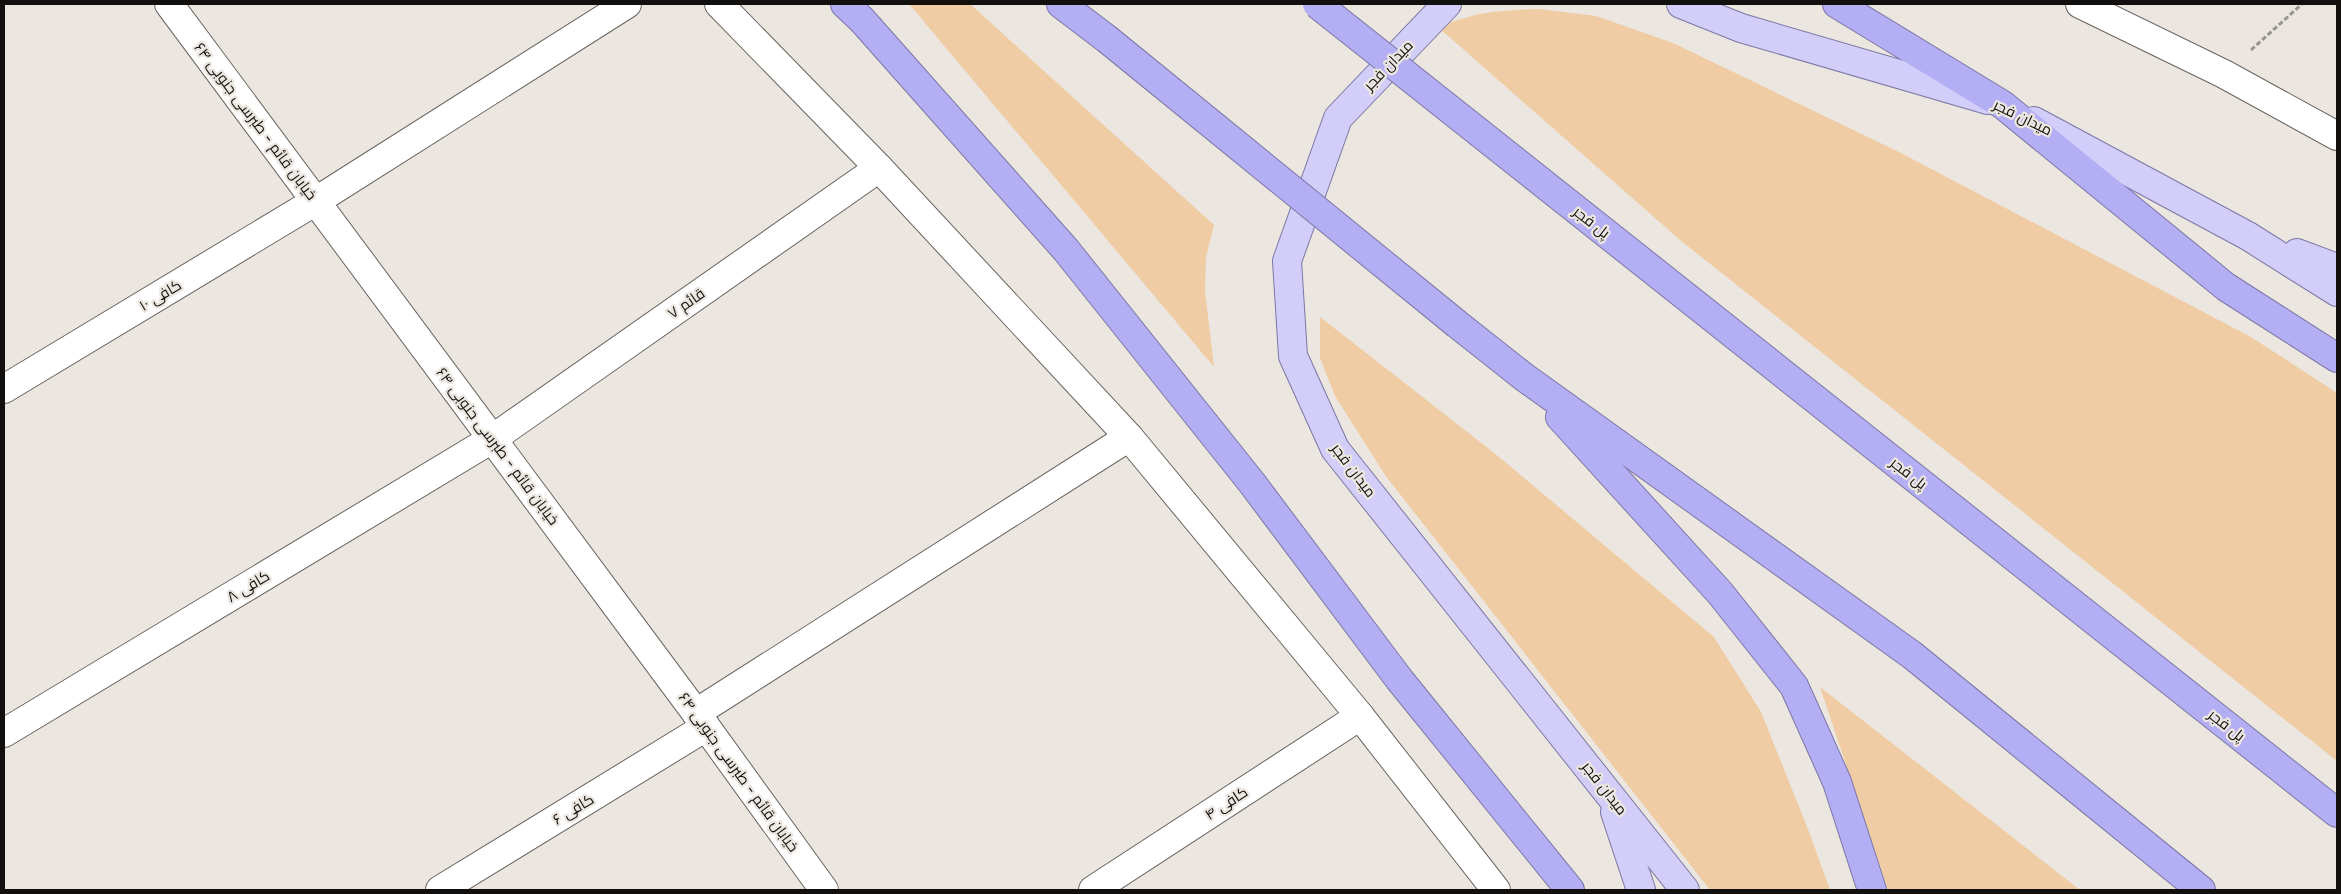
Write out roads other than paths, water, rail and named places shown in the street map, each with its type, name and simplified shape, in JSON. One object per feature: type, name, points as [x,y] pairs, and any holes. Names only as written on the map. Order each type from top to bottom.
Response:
[{"type":"highway","points":[[844,4],[862,20],[1066,250],[1252,483],[1399,679],[1570,890]]},
{"type":"highway","points":[[1061,4],[1107,39],[1524,377],[1912,655],[2201,890]]},
{"type":"highway","name":"پل فجر","points":[[1317,4],[2337,812]]},
{"type":"highway","points":[[1837,4],[2003,105],[2226,288],[2337,358]]},
{"type":"highway","points":[[1524,377],[1720,593],[1794,686],[1837,782],[1872,890]]},
{"type":"main road","name":"میدان فجر","points":[[1447,4],[1338,118],[1287,261],[1293,356],[1335,449],[1685,890]]},
{"type":"main road","name":"میدان فجر","points":[[1681,4],[1741,28],[2003,105],[2248,236],[2337,292]]},
{"type":"main road","points":[[2248,236],[2337,268]]},
{"type":"main road","points":[[1610,794],[1641,890]]},
{"type":"street","name":"خیابان قائم - طبرسی جنوبی ۶۴","points":[[169,4],[701,720],[824,890]]},
{"type":"street","name":"کافی ۱۰","points":[[4,389],[316,201],[627,4]]},
{"type":"street","points":[[719,4],[879,168],[1129,437],[1360,716],[1496,890]]},
{"type":"street","points":[[2080,4],[2224,74],[2337,136]]},
{"type":"street","name":"قائم ۷","points":[[492,439],[879,168]]},
{"type":"street","name":"کافی ۶","points":[[440,890],[1129,437]]},
{"type":"street","name":"کافی ۸","points":[[4,733],[492,439]]},
{"type":"street","name":"کافی ۴","points":[[1093,890],[1360,716]]}]
